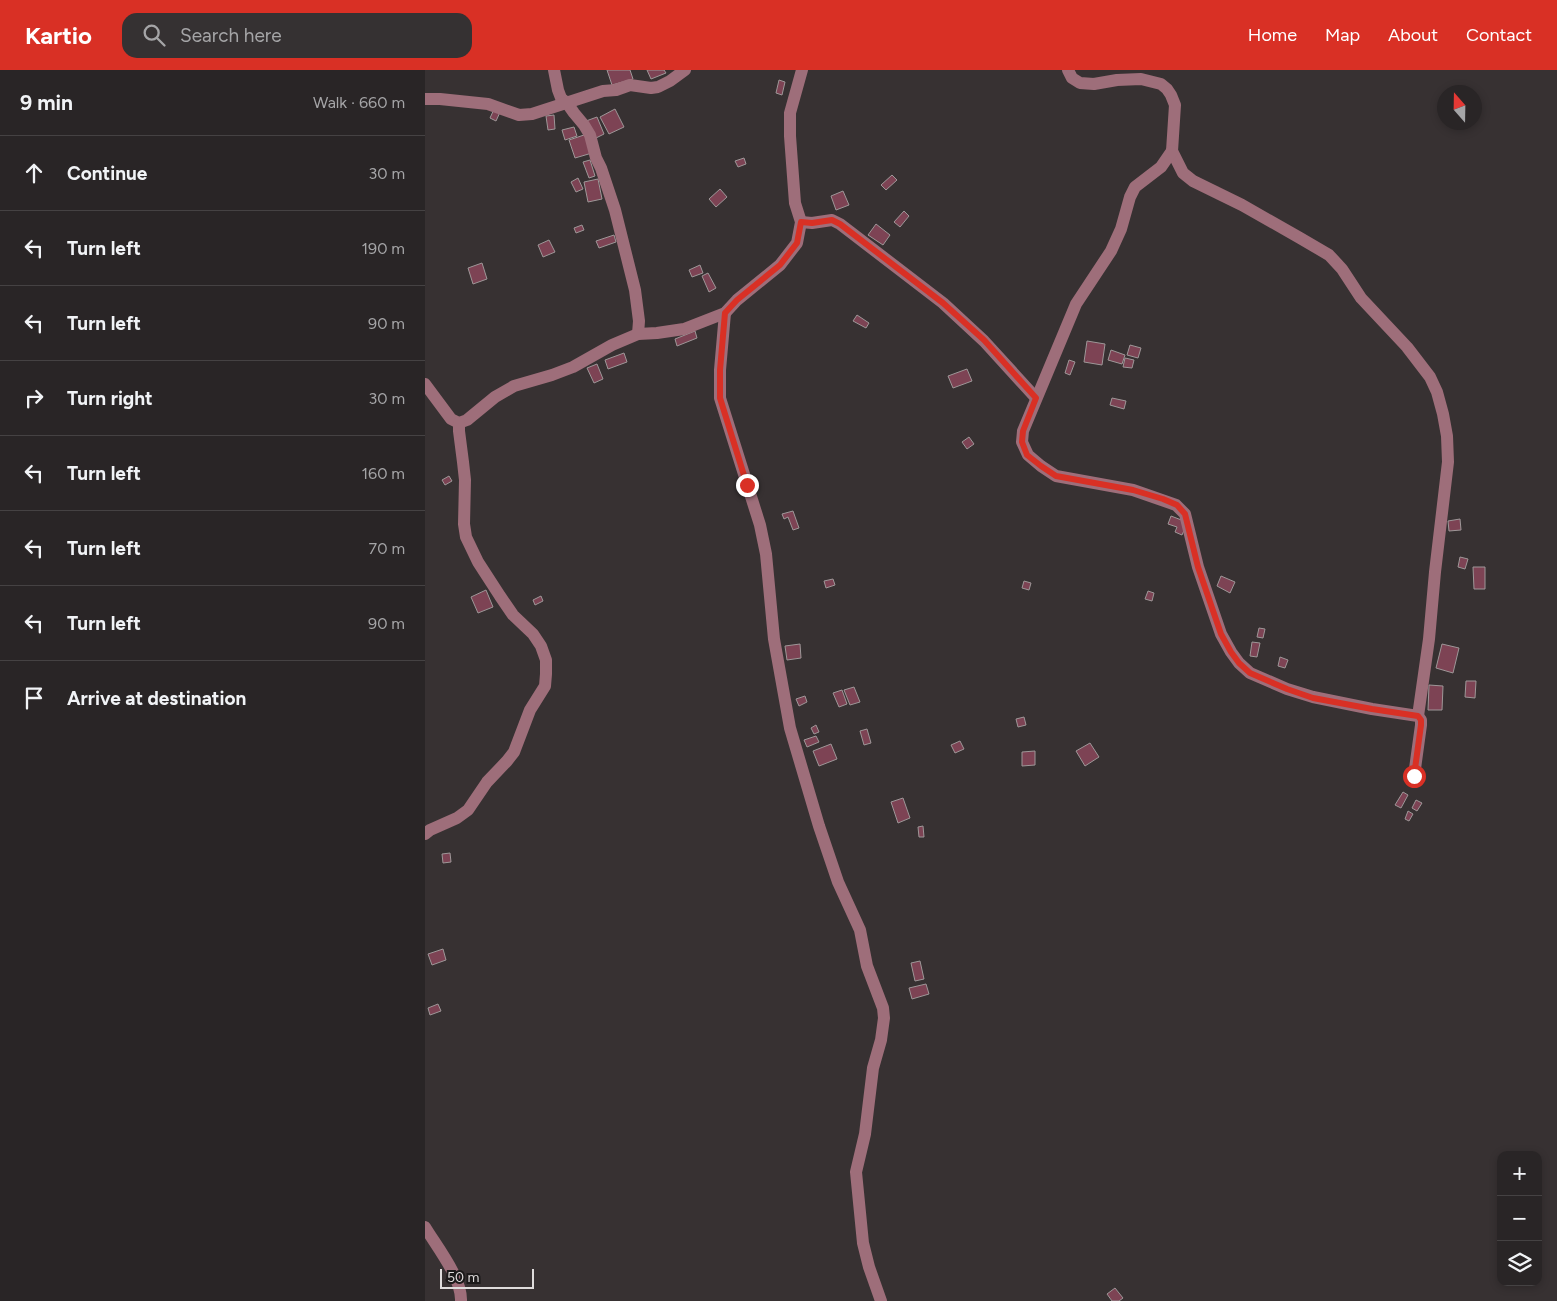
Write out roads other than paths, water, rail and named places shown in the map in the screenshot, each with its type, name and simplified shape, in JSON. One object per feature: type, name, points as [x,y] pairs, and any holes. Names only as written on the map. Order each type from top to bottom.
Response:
[{"type":"street","points":[[553,70],[561,98],[567,103],[590,135],[596,158],[615,210],[635,290],[639,321],[638,334]]},
{"type":"street","points":[[425,99],[489,104],[519,115],[531,114],[603,91],[630,86],[659,87],[685,70]]},
{"type":"street","points":[[425,384],[451,419],[459,423],[467,420],[495,397],[514,386],[552,376],[638,334],[684,328],[725,313],[737,300],[780,265],[797,243],[801,222],[795,203],[790,112],[801,70]]},
{"type":"street","points":[[1068,70],[1072,78],[1080,83],[1095,84],[1117,80],[1141,79],[1161,84],[1171,94],[1175,104],[1172,151],[1161,167],[1135,187],[1130,197],[1121,229],[1111,251],[1076,304],[1023,431],[1022,442],[1027,455],[1056,476],[1133,490],[1177,505],[1185,514],[1198,567],[1221,634],[1239,663],[1250,673],[1313,698],[1418,716]]},
{"type":"street","points":[[1172,151],[1183,172],[1193,181],[1241,205],[1323,251],[1336,262],[1361,298],[1385,322],[1422,366],[1437,392],[1447,436],[1448,462],[1429,639],[1418,716],[1421,720],[1421,725],[1414,776]]},
{"type":"street","points":[[801,222],[812,223],[832,220],[840,224],[943,303],[984,340],[1036,398]]},
{"type":"street","points":[[725,313],[720,370],[720,398],[760,525],[764,544],[774,639],[790,728],[822,836],[838,882],[860,930],[867,966],[883,1008],[884,1018],[881,1040],[873,1068],[865,1134],[856,1172],[863,1243],[881,1301]]},
{"type":"street","points":[[425,834],[429,830],[457,818],[469,810],[487,782],[507,761],[513,752],[530,710],[545,686],[546,674],[541,646],[533,634],[513,615],[478,562],[466,537],[463,516],[465,480],[459,423]]},
{"type":"street","points":[[425,1227],[453,1273],[461,1295],[461,1301]]}]
